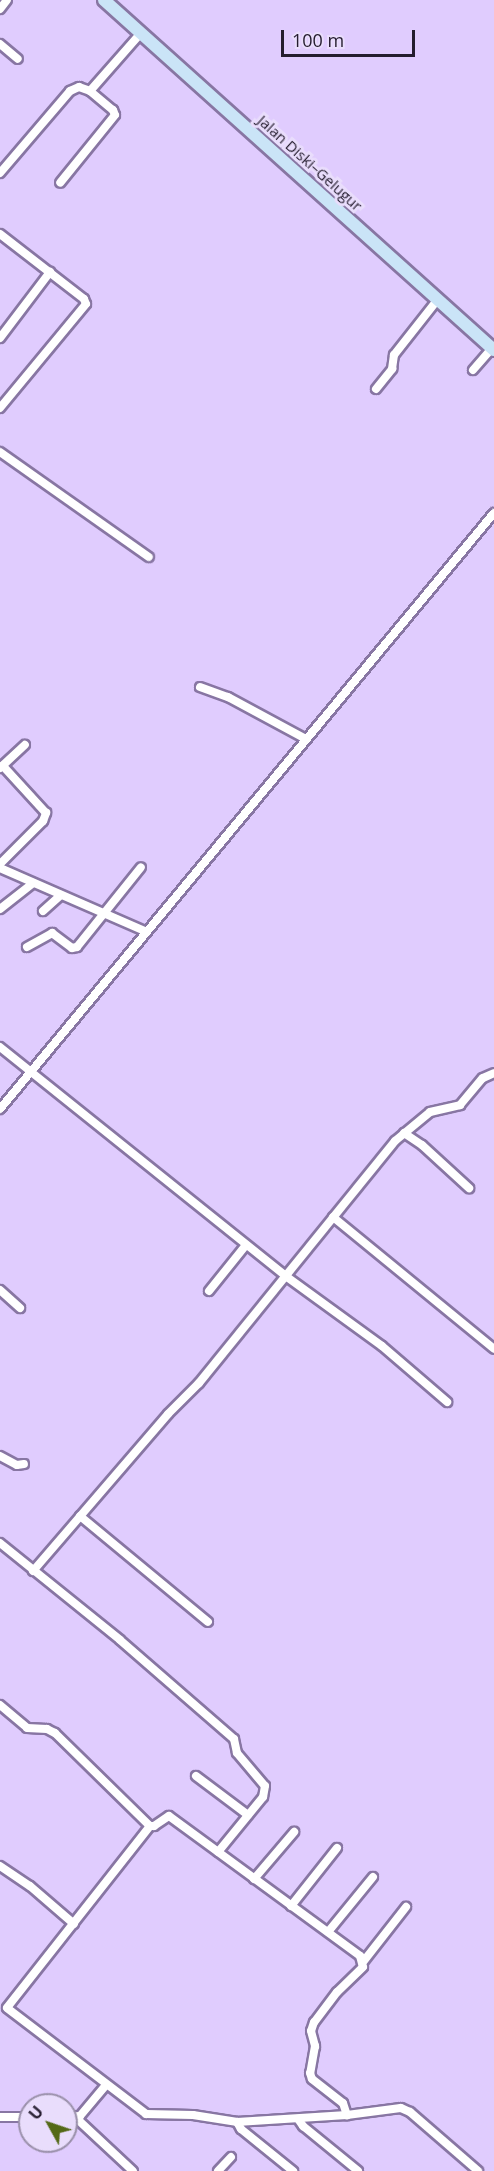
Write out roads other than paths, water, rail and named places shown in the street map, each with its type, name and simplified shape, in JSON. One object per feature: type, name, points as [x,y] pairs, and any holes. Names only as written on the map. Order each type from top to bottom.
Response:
[{"type":"main road","name":"Jalan Diski–Gelugur","points":[[104,0],[493,349]]},
{"type":"street","points":[[0,9],[8,0]]},
{"type":"street","points":[[90,91],[141,33]]},
{"type":"street","points":[[0,44],[18,59]]},
{"type":"street","points":[[0,173],[70,91],[79,87],[90,91],[113,110],[115,116],[60,183]]},
{"type":"street","points":[[0,234],[84,299],[86,304],[0,408]]},
{"type":"street","points":[[0,338],[50,272]]},
{"type":"street","points":[[376,389],[392,369],[394,355],[438,299]]},
{"type":"street","points":[[473,370],[493,349]]},
{"type":"street","points":[[0,452],[149,557]]},
{"type":"street","points":[[0,1109],[494,513]]},
{"type":"street","points":[[200,687],[228,698],[306,739]]},
{"type":"street","points":[[0,864],[44,821],[46,813],[1,767],[25,745]]},
{"type":"street","points":[[27,947],[52,933],[74,949],[141,867]]},
{"type":"street","points":[[0,868],[147,932]]},
{"type":"street","points":[[0,909],[33,883]]},
{"type":"street","points":[[43,911],[61,895]]},
{"type":"street","points":[[0,1047],[246,1245],[382,1346],[447,1402]]},
{"type":"street","points":[[33,1571],[168,1414],[199,1383],[404,1133],[430,1112],[460,1105],[483,1078],[494,1073]]},
{"type":"street","points":[[404,1133],[422,1145],[469,1188]]},
{"type":"street","points":[[333,1217],[494,1349]]},
{"type":"street","points":[[209,1290],[246,1245]]},
{"type":"street","points":[[0,1290],[20,1308]]},
{"type":"street","points":[[0,1456],[17,1466],[24,1464]]},
{"type":"street","points":[[80,1516],[208,1622]]},
{"type":"street","points":[[0,1543],[120,1640],[234,1739],[237,1753],[244,1765],[265,1786],[263,1797],[218,1852]]},
{"type":"street","points":[[0,1705],[27,1728],[46,1729],[55,1733],[150,1826]]},
{"type":"street","points":[[196,1776],[248,1815]]},
{"type":"street","points":[[363,1962],[355,1951],[169,1816],[154,1826],[150,1826],[7,2008],[146,2114],[193,2115],[237,2122],[347,2115],[382,2109],[406,2109],[478,2171]]},
{"type":"street","points":[[254,1879],[294,1832]]},
{"type":"street","points":[[291,1906],[337,1848]]},
{"type":"street","points":[[0,1866],[30,1886],[74,1924]]},
{"type":"street","points":[[328,1932],[373,1877]]},
{"type":"street","points":[[347,2115],[343,2103],[312,2079],[310,2073],[315,2046],[311,2031],[314,2022],[337,1992],[363,1967],[363,1962],[406,1907]]},
{"type":"street","points":[[78,2114],[86,2111],[106,2085]]},
{"type":"street","points":[[0,2117],[18,2117]]},
{"type":"street","points":[[298,2119],[303,2126],[358,2171]]},
{"type":"street","points":[[237,2122],[241,2129],[293,2171]]},
{"type":"street","points":[[78,2124],[133,2171]]},
{"type":"street","points":[[218,2171],[231,2157]]}]
